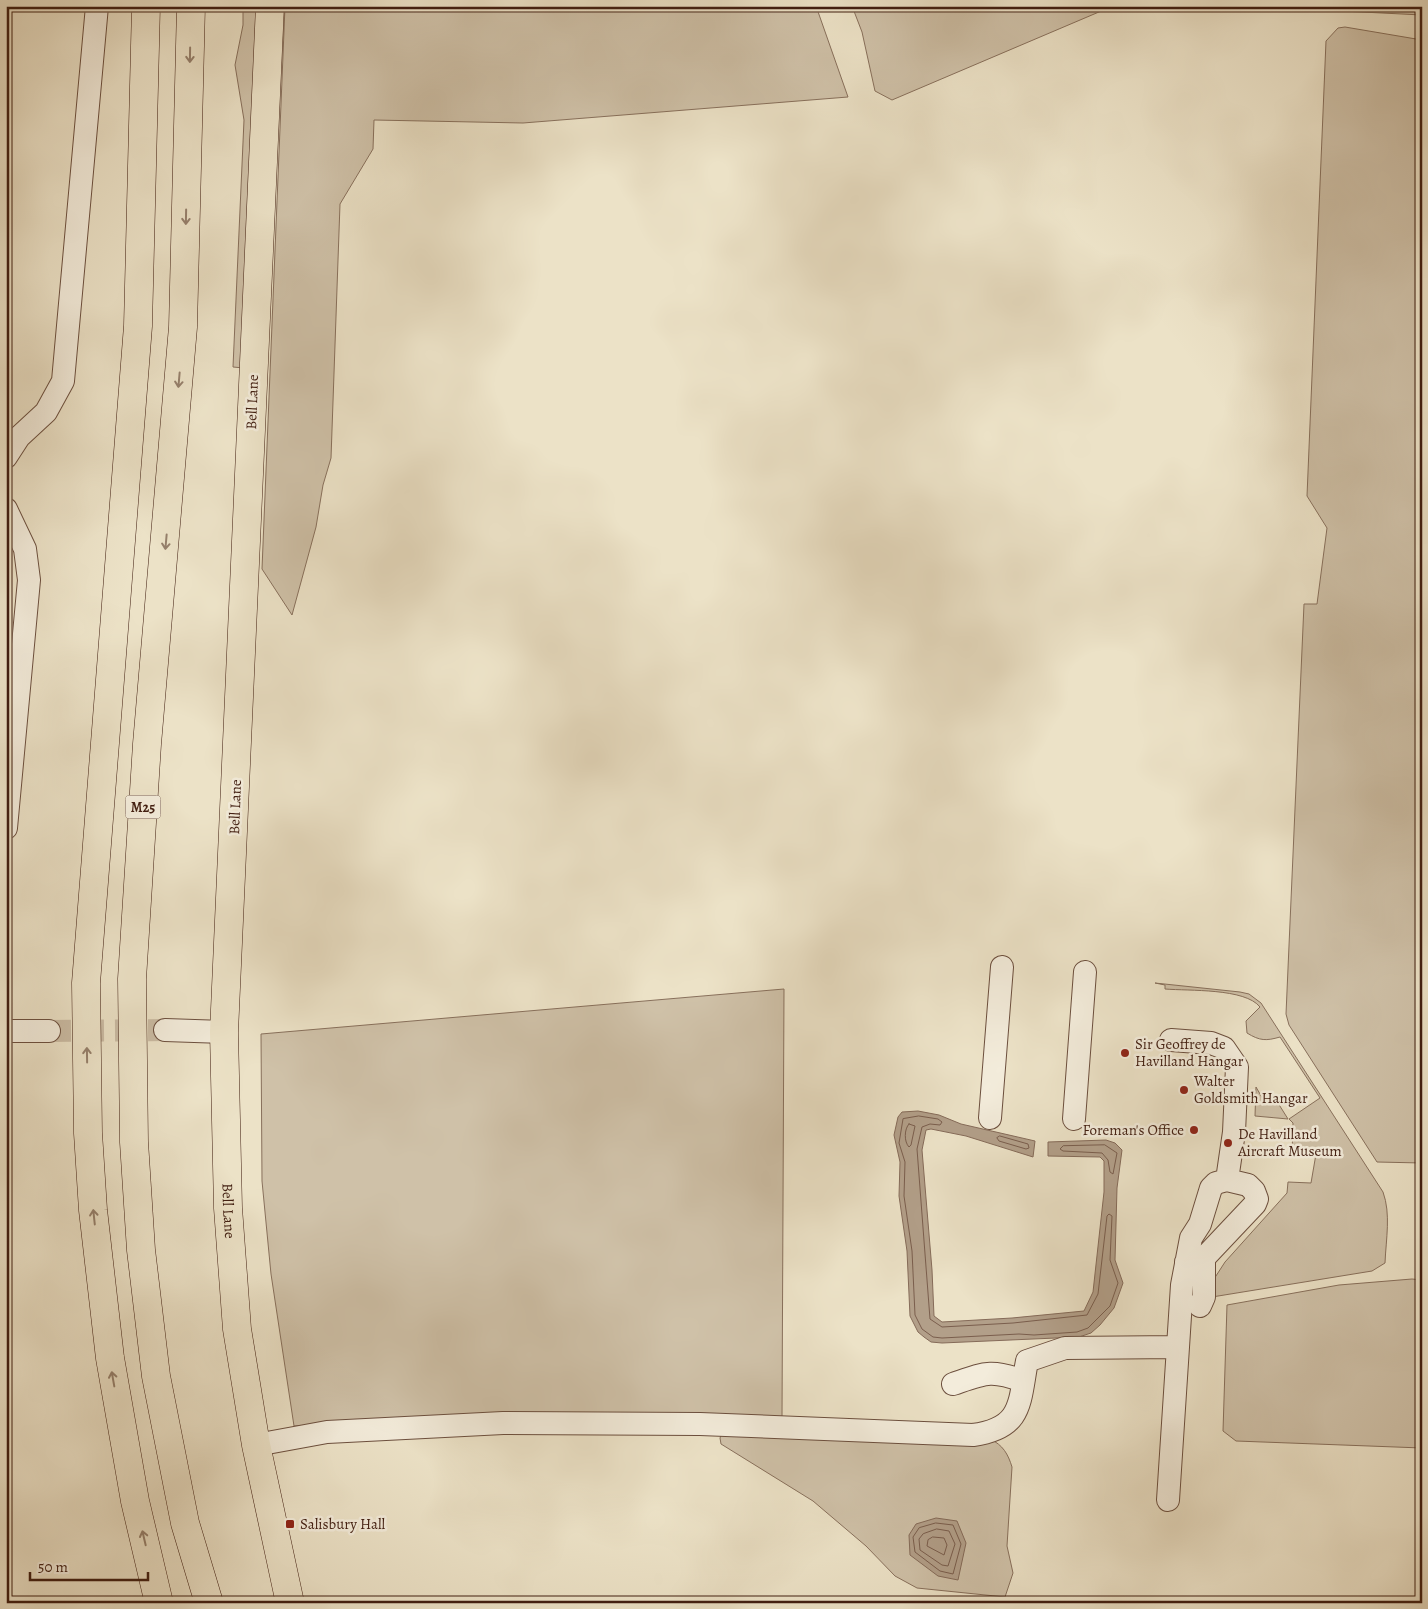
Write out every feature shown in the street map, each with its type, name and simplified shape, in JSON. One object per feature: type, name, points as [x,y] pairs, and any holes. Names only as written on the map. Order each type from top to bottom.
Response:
[{"type":"main road","points":[[146,6],[138,326],[86,983],[91,1172],[110,1358],[135,1502],[159,1603]]},
{"type":"main road","name":"M25","points":[[191,6],[183,327],[147,744],[132,979],[134,1142],[141,1250],[156,1376],[185,1523],[209,1603]]},
{"type":"main road","name":"Bell Lane","points":[[270,6],[224,1032],[228,1208],[237,1330],[256,1445],[290,1603]]},
{"type":"lane","points":[[6,457],[19,437],[46,412],[63,381],[97,6]]},
{"type":"lane","points":[[6,509],[25,549],[29,580],[6,828]]},
{"type":"lane","points":[[990,1118],[1002,967]]},
{"type":"lane","points":[[1074,1119],[1085,972]]},
{"type":"lane","points":[[165,1030],[224,1032]]},
{"type":"lane","points":[[6,1031],[49,1031]]},
{"type":"lane","points":[[1171,1040],[1211,1043],[1224,1048],[1236,1067],[1234,1132],[1227,1180]]},
{"type":"lane","points":[[1168,1500],[1182,1285],[1195,1260],[1255,1204],[1257,1198],[1248,1185],[1227,1180],[1216,1183],[1210,1188],[1200,1224],[1191,1238],[1195,1260],[1204,1297],[1200,1306]]},
{"type":"lane","points":[[256,1445],[327,1432],[503,1423],[700,1424],[973,1435],[1001,1429],[1016,1412],[1022,1397],[1027,1362],[1065,1348],[1178,1348]]},
{"type":"lane","points":[[953,1384],[993,1372],[1002,1373],[1023,1381]]},
{"type":"shaded area","points":[[243,6],[262,6],[244,368],[233,367],[244,120],[235,65],[243,25]]},
{"type":"shaded area","points":[[285,6],[816,6],[848,97],[523,123],[374,120],[373,149],[340,204],[331,458],[323,485],[316,527],[292,615],[262,569]]},
{"type":"shaded area","points":[[852,6],[1113,6],[892,100],[875,91],[862,32]]},
{"type":"shaded area","points":[[1343,6],[1422,6],[1422,15],[1342,11]]},
{"type":"shaded area","points":[[1345,27],[1422,40],[1422,1163],[1377,1162],[1289,1025],[1286,1014],[1304,604],[1317,604],[1327,528],[1307,496],[1326,41],[1338,28]]},
{"type":"shaded area","points":[[1155,983],[1240,992],[1249,994],[1261,1003],[1383,1192],[1387,1209],[1385,1263],[1372,1271],[1212,1297],[1214,1279],[1225,1262],[1287,1193],[1288,1182],[1311,1183],[1316,1154],[1292,1153],[1293,1123],[1289,1119],[1320,1098],[1280,1037],[1263,1040],[1247,1033],[1246,1021],[1260,1007],[1253,1001],[1230,993],[1165,989],[1165,985]]},
{"type":"shaded area","points":[[784,989],[782,1418],[503,1415],[294,1426],[271,1274],[262,1181],[261,1034]]},
{"type":"shaded area","points":[[1256,1087],[1264,1101],[1273,1095],[1288,1119],[1255,1116]]},
{"type":"shaded area","points":[[1412,1279],[1422,1280],[1422,1448],[1236,1441],[1223,1431],[1227,1305],[1339,1285]]},
{"type":"shaded area","points":[[722,1433],[990,1439],[995,1441],[1004,1450],[1012,1467],[1007,1546],[1013,1573],[1005,1597],[917,1588],[895,1576],[866,1546],[813,1501],[721,1444],[720,1438]]},
{"type":"water","points":[[918,1111],[939,1115],[961,1124],[1035,1141],[1033,1157],[966,1136],[931,1129],[926,1130],[922,1150],[934,1316],[942,1322],[1084,1311],[1093,1292],[1104,1192],[1104,1161],[1100,1157],[1048,1156],[1048,1142],[1106,1140],[1115,1143],[1122,1150],[1117,1188],[1115,1260],[1123,1283],[1114,1308],[1091,1333],[1079,1337],[942,1343],[931,1342],[918,1332],[910,1316],[907,1251],[899,1196],[900,1162],[894,1135],[898,1117],[902,1112]]},
{"type":"water","points":[[936,1518],[957,1521],[966,1543],[958,1580],[938,1576],[910,1555],[909,1535],[916,1524]]},
{"type":"tunnel","points":[[49,1031],[165,1030]]},
{"type":"place","name":"Sir Geoffrey de Havilland Hangar","points":[[1125,1053]]},
{"type":"place","name":"Walter Goldsmith Hangar","points":[[1184,1090]]},
{"type":"place","name":"Foreman's Office","points":[[1194,1130]]},
{"type":"place","name":"De Havilland Aircraft Museum","points":[[1228,1143]]},
{"type":"place","name":"Salisbury Hall","points":[[290,1524]]}]
